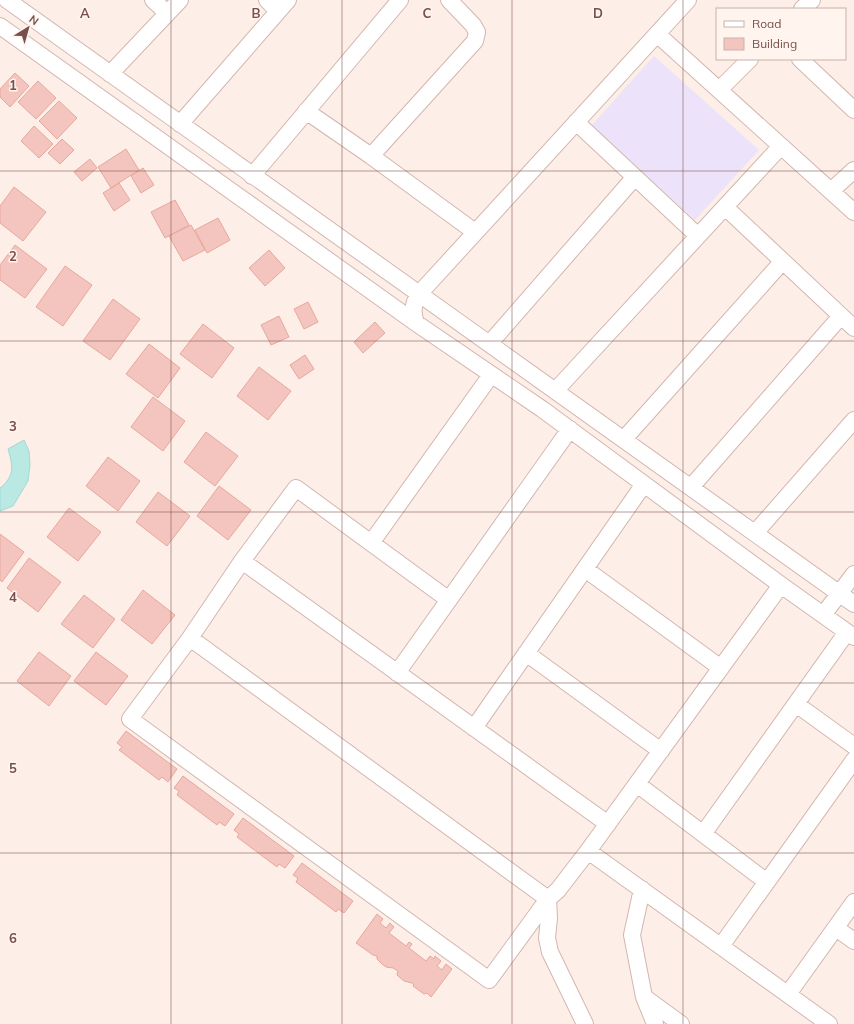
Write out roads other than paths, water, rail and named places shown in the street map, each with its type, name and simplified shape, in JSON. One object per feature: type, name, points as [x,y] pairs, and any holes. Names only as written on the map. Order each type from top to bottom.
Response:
[{"type":"street","points":[[7,0],[252,176],[556,390],[854,604]]},
{"type":"street","points":[[154,0],[167,13]]},
{"type":"street","points":[[110,74],[180,0]]},
{"type":"street","points":[[180,124],[283,6],[267,0]]},
{"type":"street","points":[[252,176],[400,0]]},
{"type":"street","points":[[371,156],[475,41],[477,32],[473,25],[449,0]]},
{"type":"street","points":[[416,323],[414,319],[414,308],[419,294],[688,0]]},
{"type":"street","points":[[803,8],[812,0]]},
{"type":"street","points":[[0,26],[416,323],[570,429],[850,635],[796,704],[703,834]]},
{"type":"street","points":[[657,34],[854,212]]},
{"type":"street","points":[[719,90],[749,60]]},
{"type":"street","points":[[801,60],[854,110]]},
{"type":"street","points":[[306,111],[476,232]]},
{"type":"street","points":[[576,122],[634,178],[698,236]]},
{"type":"street","points":[[556,390],[781,146]]},
{"type":"street","points":[[831,191],[854,170]]},
{"type":"street","points":[[490,343],[634,178]]},
{"type":"street","points":[[725,207],[854,328]]},
{"type":"street","points":[[624,439],[782,262]]},
{"type":"street","points":[[691,487],[841,316]]},
{"type":"street","points":[[371,543],[491,375]]},
{"type":"street","points":[[755,533],[854,420]]},
{"type":"street","points":[[397,673],[570,429]]},
{"type":"street","points":[[474,728],[644,484]]},
{"type":"street","points":[[449,600],[296,488],[242,561],[190,638],[130,719],[489,980],[548,899],[558,890],[608,824],[781,585]]},
{"type":"street","points":[[242,561],[608,824]]},
{"type":"street","points":[[585,569],[721,668]]},
{"type":"street","points":[[823,615],[838,593],[854,574]]},
{"type":"street","points":[[190,638],[548,899]]},
{"type":"street","points":[[526,653],[661,751]]},
{"type":"street","points":[[796,704],[854,746]]},
{"type":"street","points":[[721,946],[854,760]]},
{"type":"street","points":[[636,784],[767,882]]},
{"type":"street","points":[[588,851],[830,1024]]},
{"type":"street","points":[[642,889],[632,935],[644,997],[655,1024]]},
{"type":"street","points":[[548,899],[549,918],[547,938],[550,952],[585,1024]]},
{"type":"street","points":[[788,994],[854,902]]},
{"type":"street","points":[[836,928],[854,941]]},
{"type":"street","points":[[644,997],[681,1024]]},
{"type":"water","points":[[24,440],[29,451],[30,465],[28,481],[13,506],[0,511],[0,488],[5,484],[12,470],[8,449]]}]
